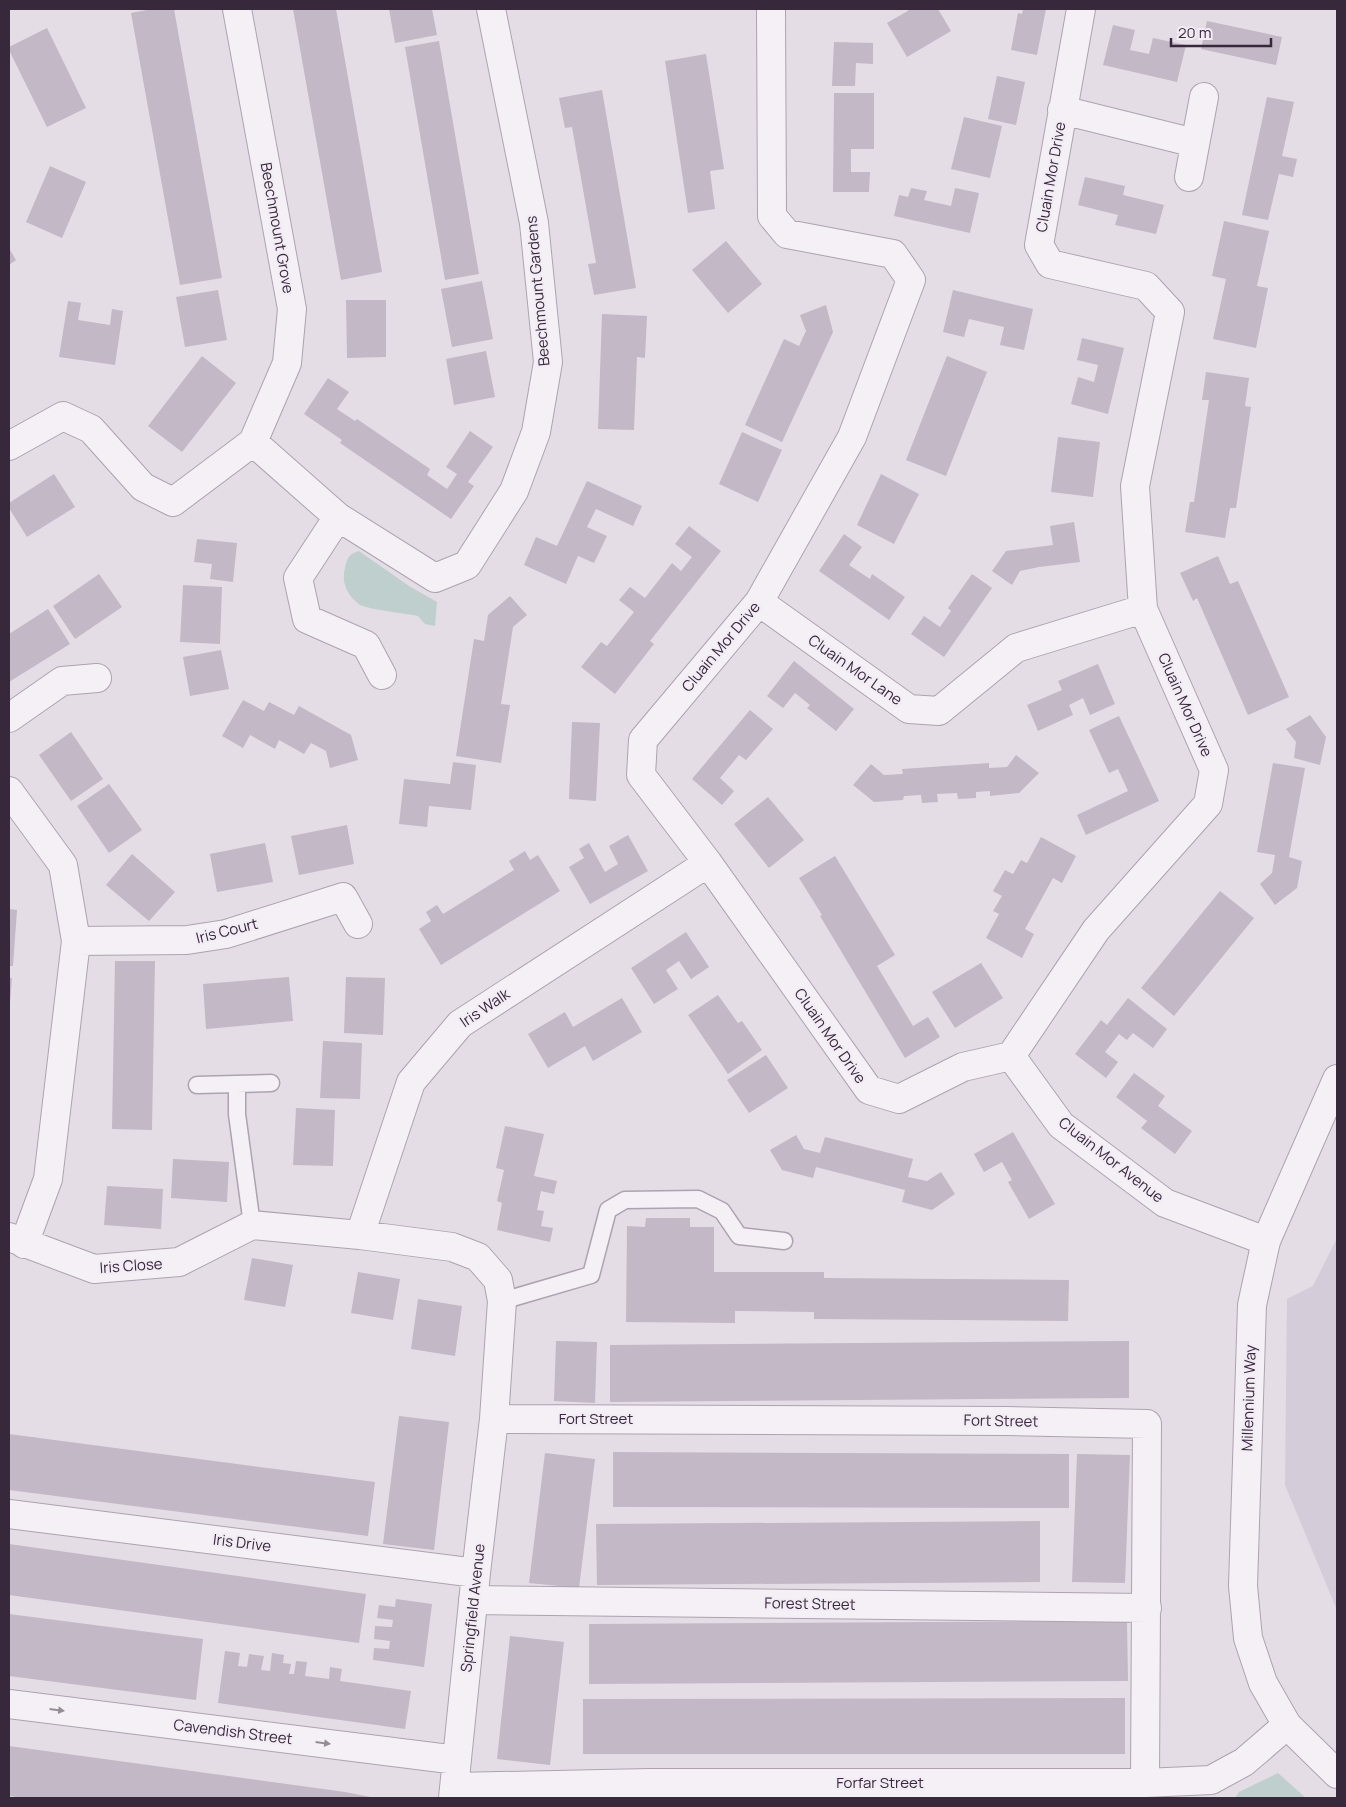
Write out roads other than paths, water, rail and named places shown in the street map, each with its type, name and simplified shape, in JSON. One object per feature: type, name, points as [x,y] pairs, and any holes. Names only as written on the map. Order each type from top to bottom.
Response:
[{"type":"street","name":"Beechmount Grove","points":[[237,9],[292,309],[287,363],[253,442]]},
{"type":"street","name":"Beechmount Gardens","points":[[253,442],[338,517],[435,578],[467,565],[514,491],[536,432],[548,362],[534,223],[492,9]]},
{"type":"street","name":"Cluain Mor Drive","points":[[770,9],[772,216],[787,234],[893,254],[911,280],[852,436],[759,602],[643,740],[641,775],[708,863],[869,1090],[900,1100],[963,1067],[1010,1056],[1096,930],[1208,804],[1214,770],[1143,609],[1135,486],[1170,312],[1146,286],[1050,264],[1039,245],[1081,9]]},
{"type":"street","points":[[1189,177],[1204,97]]},
{"type":"street","points":[[1062,110],[1195,143]]},
{"type":"street","points":[[9,446],[63,416],[91,429],[143,487],[173,502],[253,442]]},
{"type":"street","points":[[338,517],[298,578],[306,619],[366,645],[382,675]]},
{"type":"street","name":"Cluain Mor Lane","points":[[759,602],[910,708],[939,711],[1016,648],[1143,609]]},
{"type":"street","points":[[9,718],[62,681],[97,678]]},
{"type":"street","name":"Iris Close","points":[[9,790],[63,865],[76,941],[48,1179],[16,1240],[94,1269],[179,1262],[252,1225]]},
{"type":"street","name":"Iris Walk","points":[[360,1235],[411,1082],[460,1024],[708,863]]},
{"type":"street","name":"Iris Court","points":[[76,941],[187,940],[226,934],[343,897],[358,924]]},
{"type":"street","name":"Cluain Mor Avenue","points":[[1010,1056],[1061,1125],[1165,1203],[1266,1241]]},
{"type":"street","name":"Millennium Way","points":[[1335,1088],[1266,1241],[1252,1305],[1243,1586],[1248,1638],[1263,1683],[1287,1725],[1337,1774]]},
{"type":"street","points":[[252,1225],[360,1235],[452,1247],[478,1257],[498,1280],[502,1301],[494,1419]]},
{"type":"street","name":"Springfield Avenue","points":[[454,1793],[473,1600],[494,1419]]},
{"type":"street","name":"Fort Street","points":[[494,1419],[1007,1421],[1147,1424],[1145,1783]]},
{"type":"street","name":"Iris Drive","points":[[9,1514],[476,1573]]},
{"type":"street","name":"Forest Street","points":[[473,1600],[1147,1608]]},
{"type":"street","name":"Cavendish Street","points":[[9,1704],[457,1760]]},
{"type":"street","name":"Forfar Street","points":[[454,1793],[1145,1783],[1211,1780],[1244,1762],[1287,1725]]},
{"type":"lane","points":[[197,1085],[271,1083]]},
{"type":"lane","points":[[237,1084],[237,1114],[252,1225]]},
{"type":"lane","points":[[502,1301],[591,1275],[608,1210],[625,1200],[698,1199],[722,1211],[739,1236],[784,1241]]}]
